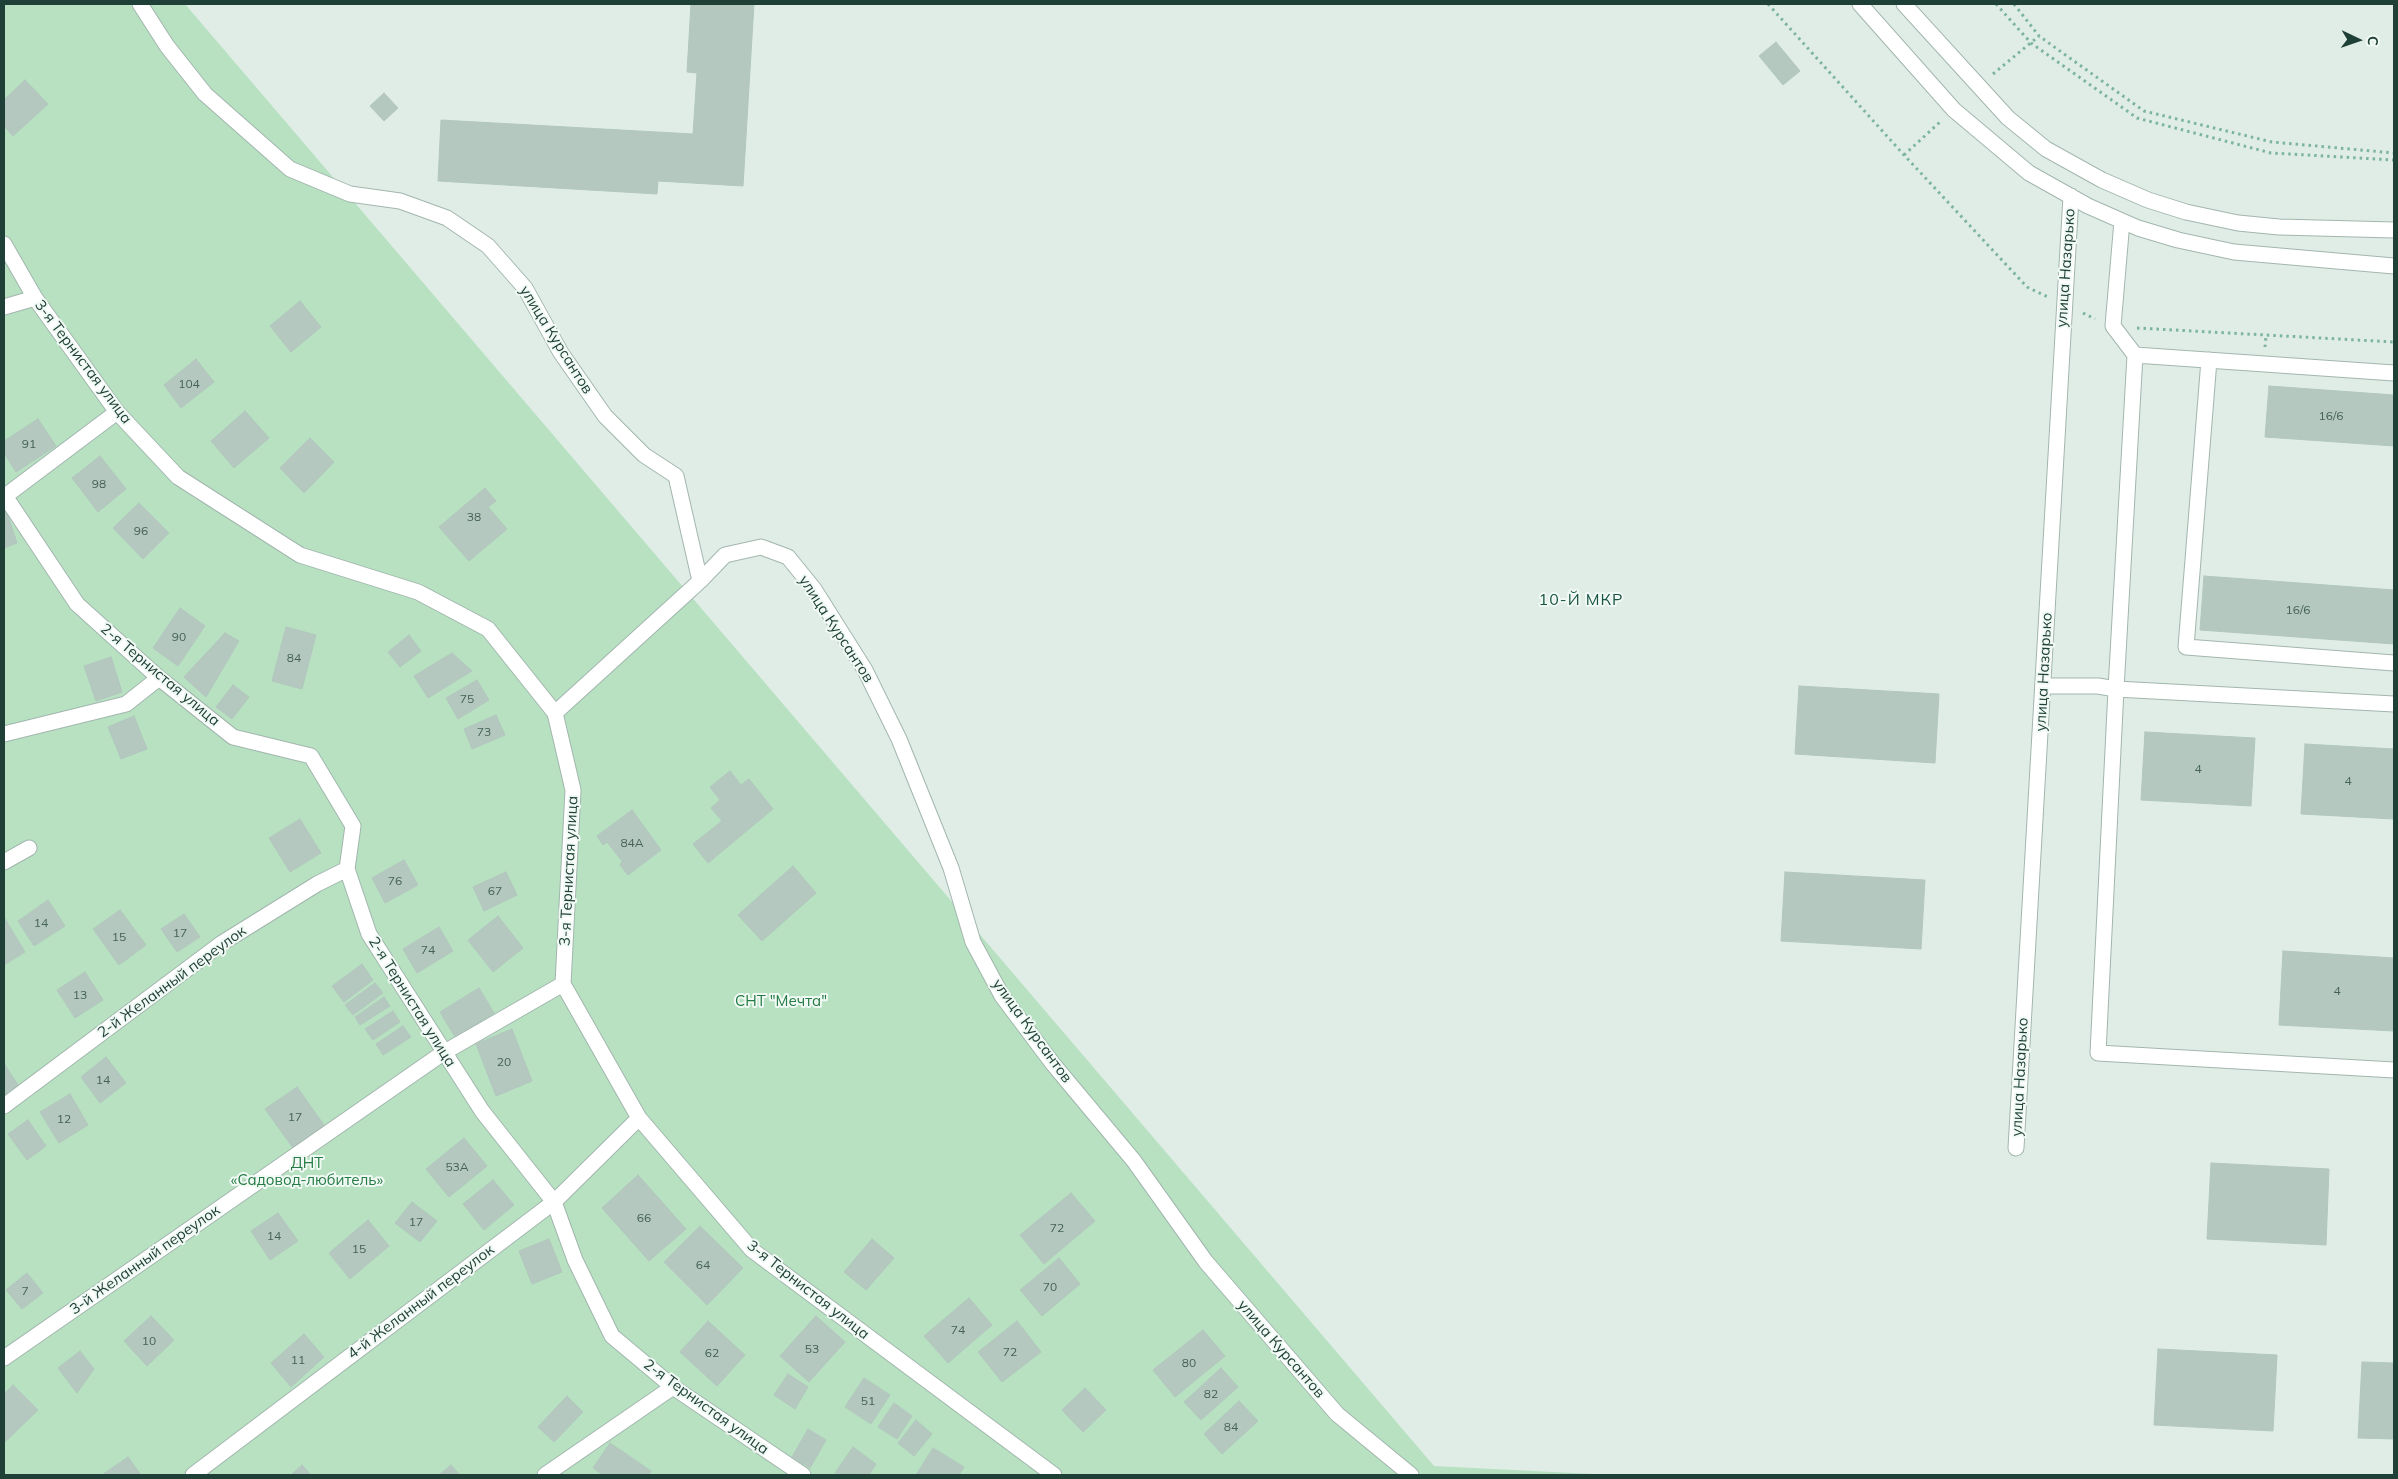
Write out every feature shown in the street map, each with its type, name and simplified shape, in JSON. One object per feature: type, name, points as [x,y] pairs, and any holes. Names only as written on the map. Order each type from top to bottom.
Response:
[{"type":"street","name":"улица Курсантов","points":[[140,4],[168,46],[206,94],[290,169],[350,194],[400,201],[446,218],[488,246],[525,288],[561,353],[605,416],[644,455],[676,476],[700,581]]},
{"type":"street","points":[[1860,4],[1954,110],[2029,173],[2071,196],[2122,221],[2178,240],[2234,252],[2394,266]]},
{"type":"street","points":[[1904,4],[2008,118],[2046,149],[2102,180],[2148,200],[2186,212],[2238,223],[2280,227],[2394,230]]},
{"type":"street","name":"улица Назарько","points":[[2016,1148],[2044,686],[2063,304],[2071,196]]},
{"type":"street","points":[[2122,221],[2113,326],[2135,355],[2098,1053],[2394,1070]]},
{"type":"street","name":"3-я Тернистая улица","points":[[4,244],[35,298],[117,412],[178,477],[300,555],[418,592],[488,628],[555,713],[573,790],[563,984],[639,1118],[752,1250],[1054,1475]]},
{"type":"street","points":[[4,307],[35,298]]},
{"type":"street","points":[[2135,355],[2394,372]]},
{"type":"street","points":[[2209,360],[2186,647],[2394,663]]},
{"type":"street","points":[[4,497],[117,412]]},
{"type":"street","name":"2-я Тернистая улица","points":[[4,497],[77,604],[159,678],[234,737],[311,756],[353,826],[347,869],[369,934],[443,1053],[482,1111],[554,1202],[574,1260],[612,1336],[673,1387],[803,1475]]},
{"type":"street","name":"улица Курсантов","points":[[700,581],[725,555],[761,546],[788,557],[814,589],[865,670],[899,739],[951,868],[973,942],[1002,996],[1053,1064],[1134,1161],[1206,1262],[1337,1414],[1411,1475]]},
{"type":"street","points":[[555,713],[700,581]]},
{"type":"street","points":[[4,734],[126,704],[159,678]]},
{"type":"street","points":[[2044,686],[2098,686],[2116,690],[2394,704]]},
{"type":"street","points":[[4,862],[29,848]]},
{"type":"street","name":"2-й Желанный переулок","points":[[4,1106],[222,943],[318,884],[347,869]]},
{"type":"street","name":"3-й Желанный переулок","points":[[4,1358],[443,1053],[563,984]]},
{"type":"street","name":"4-й Желанный переулок","points":[[193,1475],[554,1202],[639,1118]]},
{"type":"street","points":[[545,1475],[673,1387]]},
{"type":"path","points":[[1768,4],[1904,155]]},
{"type":"path","points":[[1996,4],[2031,43],[2137,118],[2271,152],[2394,160]]},
{"type":"path","points":[[2014,4],[2039,36],[2144,112],[2272,142],[2394,153]]},
{"type":"path","points":[[1978,87],[2039,36]]},
{"type":"green space","points":[[4,4],[185,4],[1434,1466],[1613,1475],[4,1475]]},
{"type":"building","points":[[691,4],[754,4],[743,186],[658,181],[657,194],[438,181],[441,120],[693,134],[697,73],[687,72]]},
{"type":"building","points":[[1776,42],[1800,71],[1783,85],[1759,56]]},
{"type":"building","points":[[25,80],[48,104],[13,136],[4,126],[4,100]]},
{"type":"building","points":[[384,93],[398,108],[384,121],[370,106]]},
{"type":"building","points":[[300,301],[321,327],[291,352],[270,326]]},
{"type":"building","points":[[196,359],[214,382],[181,408],[164,385]]},
{"type":"building","points":[[2269,386],[2394,395],[2394,446],[2265,437]]},
{"type":"building","points":[[245,411],[269,438],[234,468],[211,441]]},
{"type":"building","points":[[38,419],[56,446],[16,472],[4,453],[4,441]]},
{"type":"building","points":[[310,438],[334,462],[304,493],[280,468]]},
{"type":"building","points":[[100,456],[126,489],[98,512],[72,478]]},
{"type":"building","points":[[485,488],[496,501],[488,507],[507,529],[469,561],[439,527]]},
{"type":"building","points":[[139,503],[169,533],[143,559],[113,528]]},
{"type":"building","points":[[4,508],[17,543],[4,548]]},
{"type":"building","points":[[2204,576],[2394,590],[2394,644],[2200,630]]},
{"type":"building","points":[[180,608],[205,626],[178,666],[153,648]]},
{"type":"building","points":[[286,627],[316,635],[302,689],[272,681]]},
{"type":"building","points":[[225,633],[239,641],[206,697],[184,677]]},
{"type":"building","points":[[409,635],[421,651],[400,667],[388,652]]},
{"type":"building","points":[[452,653],[472,671],[428,698],[414,676]]},
{"type":"building","points":[[111,657],[122,692],[96,701],[84,666]]},
{"type":"building","points":[[477,680],[489,700],[458,719],[446,698]]},
{"type":"building","points":[[233,685],[249,697],[232,719],[216,707]]},
{"type":"building","points":[[1799,686],[1939,694],[1935,763],[1795,754]]},
{"type":"building","points":[[496,715],[505,735],[472,749],[464,729]]},
{"type":"building","points":[[134,716],[147,749],[121,759],[108,727]]},
{"type":"building","points":[[2145,732],[2255,738],[2251,806],[2141,800]]},
{"type":"building","points":[[2305,744],[2394,749],[2394,819],[2301,814]]},
{"type":"building","points":[[730,771],[741,785],[749,779],[773,809],[708,863],[693,844],[722,821],[711,808],[720,800],[710,787]]},
{"type":"building","points":[[632,810],[661,850],[628,875],[620,865],[622,861],[607,842],[603,845],[597,836]]},
{"type":"building","points":[[300,819],[321,853],[290,872],[269,838]]},
{"type":"building","points":[[404,860],[418,885],[385,903],[372,878]]},
{"type":"building","points":[[793,866],[816,893],[762,941],[738,915]]},
{"type":"building","points":[[506,872],[517,895],[484,911],[473,887]]},
{"type":"building","points":[[1785,872],[1925,880],[1921,949],[1781,941]]},
{"type":"building","points":[[48,900],[65,926],[34,946],[18,921]]},
{"type":"building","points":[[120,910],[146,945],[119,965],[93,929]]},
{"type":"building","points":[[184,914],[200,937],[177,952],[161,929]]},
{"type":"building","points":[[498,916],[523,948],[493,972],[468,940]]},
{"type":"building","points":[[4,917],[25,952],[4,965]]},
{"type":"building","points":[[439,927],[453,951],[417,973],[403,949]]},
{"type":"building","points":[[2283,951],[2394,958],[2394,1031],[2279,1025]]},
{"type":"building","points":[[362,964],[373,980],[344,1002],[332,986]]},
{"type":"building","points":[[85,972],[103,1000],[75,1018],[57,990]]},
{"type":"building","points":[[375,983],[383,993],[353,1015],[345,1005]]},
{"type":"building","points":[[479,988],[494,1013],[455,1037],[440,1012]]},
{"type":"building","points":[[384,997],[390,1006],[360,1025],[355,1017]]},
{"type":"building","points":[[393,1011],[400,1022],[373,1040],[365,1029]]},
{"type":"building","points":[[403,1026],[411,1037],[383,1055],[376,1044]]},
{"type":"building","points":[[512,1029],[532,1081],[496,1096],[476,1044]]},
{"type":"building","points":[[106,1057],[126,1083],[100,1103],[81,1077]]},
{"type":"building","points":[[4,1066],[18,1085],[4,1095]]},
{"type":"building","points":[[297,1087],[324,1125],[293,1148],[265,1109]]},
{"type":"building","points":[[70,1094],[88,1125],[59,1143],[40,1112]]},
{"type":"building","points":[[28,1120],[46,1146],[27,1160],[8,1134]]},
{"type":"building","points":[[464,1138],[487,1166],[449,1197],[426,1169]]},
{"type":"building","points":[[2211,1163],[2329,1169],[2326,1245],[2207,1239]]},
{"type":"building","points":[[638,1175],[686,1229],[649,1261],[602,1208]]},
{"type":"building","points":[[493,1180],[514,1205],[484,1230],[463,1204]]},
{"type":"building","points":[[1071,1193],[1095,1221],[1044,1264],[1020,1235]]},
{"type":"building","points":[[412,1202],[437,1221],[420,1242],[395,1223]]},
{"type":"building","points":[[278,1213],[298,1241],[270,1260],[251,1231]]},
{"type":"building","points":[[368,1220],[389,1246],[350,1279],[329,1253]]},
{"type":"building","points":[[700,1226],[743,1268],[707,1305],[664,1262]]},
{"type":"building","points":[[549,1239],[562,1272],[532,1284],[519,1251]]},
{"type":"building","points":[[872,1239],[894,1258],[866,1290],[844,1272]]},
{"type":"building","points":[[1059,1258],[1080,1284],[1042,1316],[1020,1290]]},
{"type":"building","points":[[27,1273],[43,1293],[22,1309],[6,1290]]},
{"type":"building","points":[[969,1298],[992,1325],[948,1363],[924,1336]]},
{"type":"building","points":[[151,1316],[174,1340],[147,1366],[124,1341]]},
{"type":"building","points":[[816,1316],[845,1342],[809,1382],[780,1356]]},
{"type":"building","points":[[708,1321],[745,1355],[717,1386],[680,1352]]},
{"type":"building","points":[[1017,1321],[1041,1352],[1002,1382],[978,1352]]},
{"type":"building","points":[[1203,1330],[1225,1356],[1175,1397],[1153,1370]]},
{"type":"building","points":[[304,1334],[324,1357],[291,1387],[271,1363]]},
{"type":"building","points":[[2158,1349],[2277,1355],[2273,1431],[2154,1425]]},
{"type":"building","points":[[80,1351],[94,1369],[77,1393],[58,1368]]},
{"type":"building","points":[[2362,1362],[2394,1363],[2394,1439],[2358,1438]]},
{"type":"building","points":[[1221,1368],[1238,1387],[1201,1420],[1184,1402]]},
{"type":"building","points":[[788,1374],[808,1387],[795,1409],[774,1395]]},
{"type":"building","points":[[864,1378],[890,1395],[871,1424],[845,1407]]},
{"type":"building","points":[[13,1385],[38,1410],[4,1443],[4,1394]]},
{"type":"building","points":[[1085,1388],[1106,1410],[1083,1432],[1062,1410]]},
{"type":"building","points":[[567,1396],[583,1412],[554,1442],[538,1427]]},
{"type":"building","points":[[1239,1401],[1258,1421],[1222,1454],[1204,1434]]},
{"type":"building","points":[[894,1403],[912,1416],[897,1439],[878,1427]]},
{"type":"building","points":[[916,1420],[932,1434],[914,1456],[898,1443]]},
{"type":"building","points":[[808,1429],[826,1440],[810,1468],[792,1457]]},
{"type":"building","points":[[610,1443],[651,1471],[648,1475],[603,1475],[593,1468]]},
{"type":"building","points":[[853,1447],[876,1464],[869,1475],[835,1473]]},
{"type":"building","points":[[933,1448],[964,1467],[959,1475],[916,1475]]},
{"type":"building","points":[[128,1457],[141,1475],[102,1475]]},
{"type":"building","points":[[302,1465],[311,1475],[291,1475]]},
{"type":"building","points":[[451,1465],[460,1475],[439,1475]]},
{"type":"district","name":"10-Й МКР","points":[[1581,600]]},
{"type":"park label","name":"СНТ \"Мечта\"","points":[[781,1001]]},
{"type":"park label","name":"ДНТ «Садовод-любитель»","points":[[307,1172]]}]
